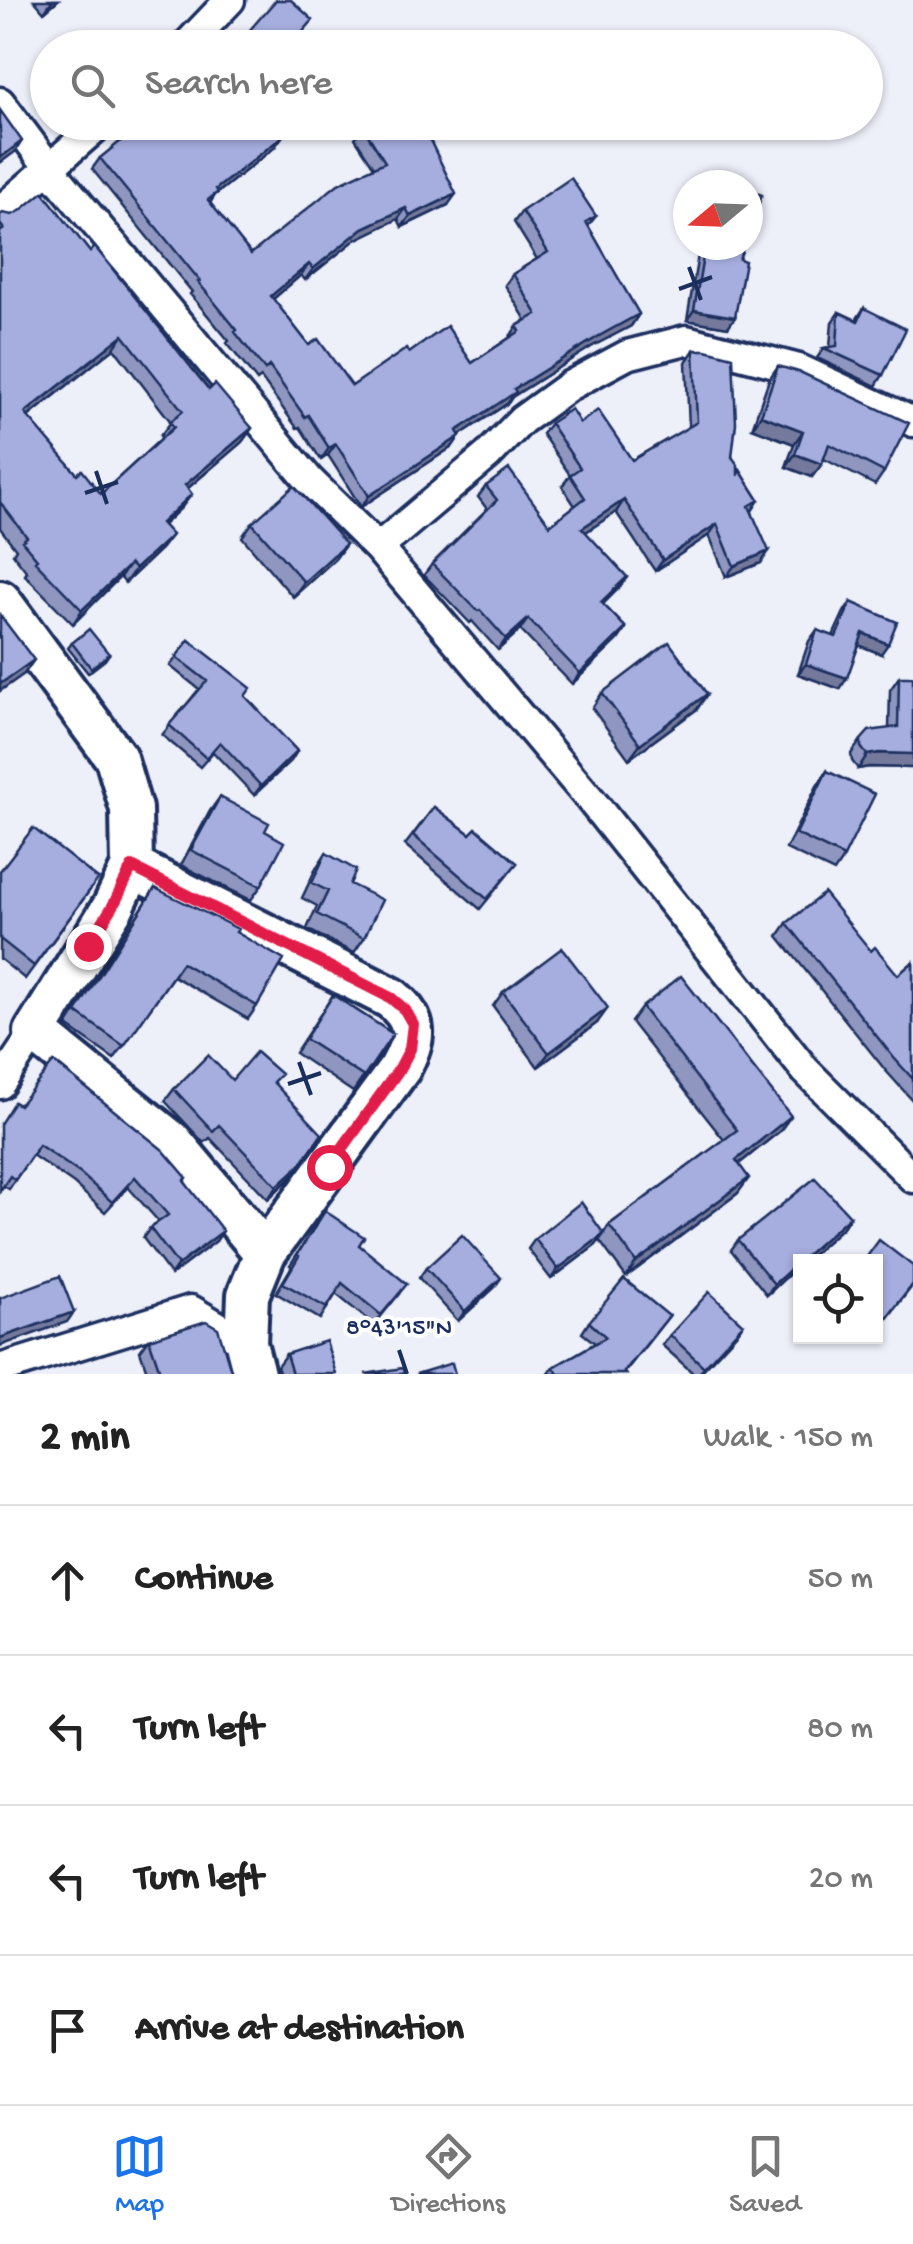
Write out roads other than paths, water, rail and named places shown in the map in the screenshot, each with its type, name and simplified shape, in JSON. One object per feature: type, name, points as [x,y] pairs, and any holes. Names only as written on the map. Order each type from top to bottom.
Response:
[{"type":"street","points":[[201,30],[230,0]]},
{"type":"street","points":[[0,102],[50,168],[309,480],[378,548],[590,799],[805,1070],[913,1178]]},
{"type":"street","points":[[0,211],[82,140]]},
{"type":"street","points":[[378,548],[522,420],[569,386],[627,355],[686,340],[799,369],[913,422]]},
{"type":"street","points":[[0,601],[116,758],[131,810],[132,867],[113,906],[0,1084]]},
{"type":"street","points":[[132,867],[391,998],[413,1024],[410,1049],[400,1068],[264,1252],[248,1295],[250,1359]]},
{"type":"street","points":[[35,1032],[172,1144],[264,1252]]},
{"type":"street","points":[[0,1369],[191,1310],[250,1359]]}]
